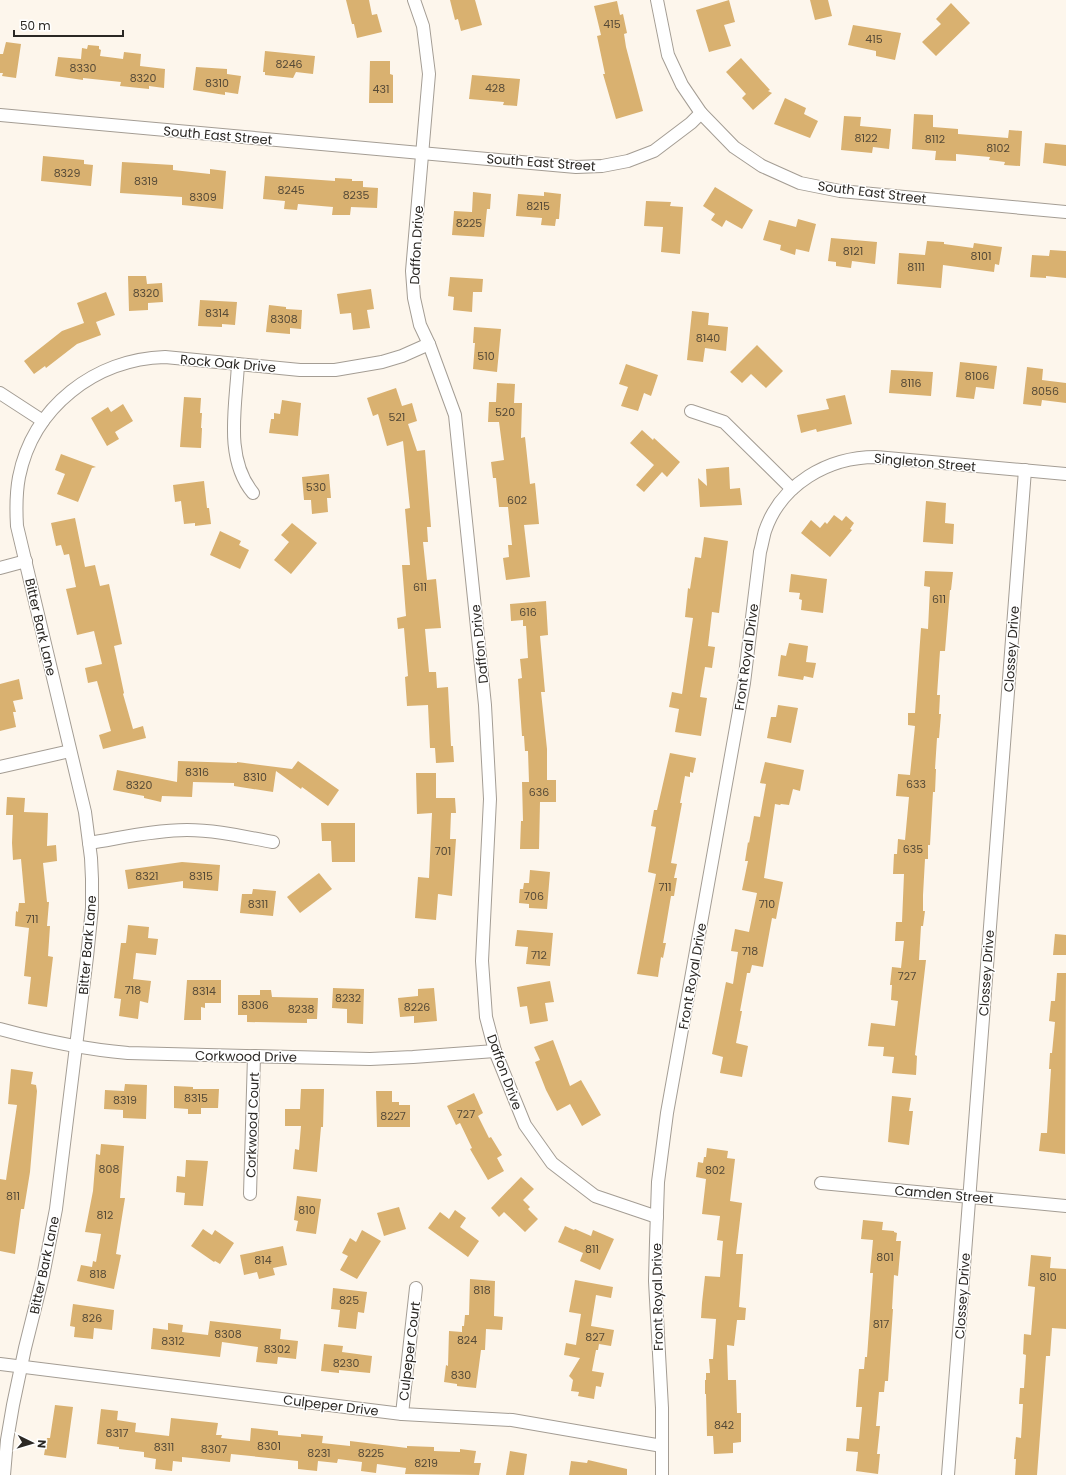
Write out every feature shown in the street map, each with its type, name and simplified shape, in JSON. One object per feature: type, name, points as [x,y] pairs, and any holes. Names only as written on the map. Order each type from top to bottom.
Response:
[{"type":"street","name":"Daffon Drive","points":[[414,0],[423,26],[429,74],[412,271],[414,298],[420,325],[429,344],[455,415],[485,705],[490,799],[482,961],[486,1017],[495,1051],[525,1125],[552,1163],[595,1196],[657,1217]]},
{"type":"street","points":[[657,0],[668,55],[682,85],[701,113]]},
{"type":"street","name":"South East Street","points":[[0,115],[576,167],[602,166],[628,161],[654,151],[691,123],[701,113],[734,147],[762,166],[800,183],[840,191],[1066,212]]},
{"type":"street","name":"Rock Oak Drive","points":[[43,421],[56,405],[76,387],[98,373],[124,363],[144,359],[165,357],[308,370],[335,370],[382,362],[402,356],[429,344]]},
{"type":"street","points":[[238,364],[233,440],[237,464],[245,484],[253,493]]},
{"type":"street","points":[[0,393],[43,421]]},
{"type":"street","points":[[691,412],[724,422],[792,489]]},
{"type":"street","name":"Bitter Bark Lane","points":[[4,1475],[7,1440],[21,1367],[43,1276],[56,1209],[92,908],[92,879],[85,812],[17,526],[16,505],[19,478],[24,458],[32,439],[43,421]]},
{"type":"street","name":"Singleton Street","points":[[792,489],[803,480],[827,466],[841,461],[862,457],[1066,474]]},
{"type":"street","name":"Clossey Drive","points":[[948,1475],[1025,470]]},
{"type":"street","name":"Front Royal Drive","points":[[662,1475],[662,1408],[655,1281],[658,1182],[664,1134],[744,683],[760,552],[765,531],[771,518],[782,500],[792,489]]},
{"type":"street","points":[[0,568],[26,561]]},
{"type":"street","points":[[0,767],[70,751]]},
{"type":"street","points":[[89,843],[161,832],[188,830],[214,832],[273,842]]},
{"type":"street","name":"Corkwood Drive","points":[[0,1029],[76,1047],[128,1053],[398,1058],[495,1051]]},
{"type":"street","name":"Corkwood Court","points":[[250,1194],[254,1056]]},
{"type":"street","name":"Camden Street","points":[[821,1183],[1066,1206]]},
{"type":"street","name":"Culpeper Court","points":[[402,1414],[416,1288]]},
{"type":"street","name":"Culpeper Drive","points":[[0,1364],[402,1414],[512,1420],[662,1446]]},
{"type":"building","points":[[346,0],[369,0],[372,15],[377,14],[382,32],[357,38]]},
{"type":"building","points":[[450,0],[475,0],[482,25],[461,31],[458,19],[455,20]]},
{"type":"building","points":[[729,0],[735,22],[724,25],[731,46],[709,52],[696,10]]},
{"type":"building","points":[[810,0],[828,0],[832,16],[815,20]]},
{"type":"building","points":[[617,1],[620,15],[623,14],[627,33],[624,34],[626,47],[643,111],[616,119],[603,74],[605,74],[597,36],[601,35],[594,6]]},
{"type":"building","points":[[951,3],[970,23],[936,56],[922,42],[941,24],[936,19]]},
{"type":"building","points":[[853,25],[901,33],[895,60],[876,56],[876,51],[848,45]]},
{"type":"building","points":[[6,42],[21,44],[16,78],[2,76],[3,73],[0,73],[0,54],[3,54]]},
{"type":"building","points":[[88,45],[99,46],[99,49],[101,50],[100,56],[123,59],[124,52],[141,54],[140,66],[165,69],[164,88],[149,86],[149,89],[120,86],[121,82],[83,78],[83,80],[55,76],[58,57],[81,59],[82,48],[87,49]]},
{"type":"building","points":[[265,51],[315,56],[313,74],[296,72],[293,78],[265,75],[265,72],[263,72]]},
{"type":"building","points":[[741,58],[770,90],[768,91],[772,93],[753,110],[742,98],[746,94],[726,72]]},
{"type":"building","points":[[370,61],[390,61],[390,74],[393,75],[393,103],[369,103]]},
{"type":"building","points":[[196,67],[227,69],[227,74],[241,76],[238,94],[225,92],[225,95],[193,90]]},
{"type":"building","points":[[472,75],[520,79],[517,106],[503,105],[504,102],[469,99]]},
{"type":"building","points":[[785,98],[806,108],[804,114],[818,121],[810,138],[774,124]]},
{"type":"building","points":[[914,114],[933,115],[933,127],[958,129],[958,134],[1008,138],[1009,130],[1022,131],[1020,166],[1004,165],[1005,162],[989,160],[990,157],[956,154],[956,161],[935,160],[936,151],[912,149]]},
{"type":"building","points":[[844,116],[861,117],[860,126],[891,129],[889,149],[873,147],[872,153],[841,150]]},
{"type":"building","points":[[1045,143],[1066,145],[1066,166],[1043,163]]},
{"type":"building","points":[[43,156],[84,160],[84,164],[93,165],[91,186],[41,181]]},
{"type":"building","points":[[122,162],[173,165],[173,170],[210,174],[210,169],[226,171],[223,209],[182,205],[182,197],[120,193]]},
{"type":"building","points":[[265,176],[335,181],[335,178],[363,181],[363,187],[378,188],[377,208],[351,207],[350,215],[332,215],[333,207],[298,204],[297,210],[284,209],[285,201],[263,199]]},
{"type":"building","points":[[715,187],[753,210],[742,229],[726,220],[722,227],[711,220],[715,214],[703,206]]},
{"type":"building","points":[[473,192],[491,194],[490,209],[487,209],[484,237],[452,235],[454,211],[472,212]]},
{"type":"building","points":[[544,192],[561,194],[559,219],[556,219],[555,226],[541,225],[542,218],[516,216],[518,194],[544,196]]},
{"type":"building","points":[[646,201],[671,202],[670,206],[683,207],[680,254],[661,252],[663,227],[644,226]]},
{"type":"building","points":[[798,219],[816,224],[809,252],[796,249],[795,255],[780,250],[781,245],[763,240],[769,220],[796,227]]},
{"type":"building","points":[[831,238],[877,242],[875,264],[852,261],[851,268],[836,266],[836,262],[828,261]]},
{"type":"building","points":[[927,241],[944,242],[944,244],[973,248],[974,243],[1002,247],[999,265],[995,264],[994,272],[943,265],[941,288],[897,284],[899,253],[925,255]]},
{"type":"building","points":[[1050,250],[1066,251],[1066,278],[1046,276],[1046,278],[1030,277],[1032,255],[1049,256]]},
{"type":"building","points":[[128,276],[146,276],[147,284],[162,283],[163,302],[148,303],[148,310],[129,311]]},
{"type":"building","points":[[450,277],[483,279],[482,292],[473,292],[472,312],[453,310],[454,297],[448,296]]},
{"type":"building","points":[[371,289],[374,309],[367,310],[370,328],[353,330],[351,313],[340,314],[337,294]]},
{"type":"building","points":[[106,292],[115,315],[96,322],[101,335],[77,344],[46,368],[45,366],[34,374],[24,361],[62,331],[84,323],[77,303]]},
{"type":"building","points":[[200,300],[237,302],[235,325],[222,324],[222,327],[198,326]]},
{"type":"building","points":[[269,305],[286,307],[286,309],[302,310],[301,329],[290,328],[290,334],[266,332]]},
{"type":"building","points":[[692,311],[709,313],[708,325],[728,327],[726,351],[705,348],[703,362],[687,360]]},
{"type":"building","points":[[474,327],[501,329],[497,372],[473,369],[475,343],[473,343]]},
{"type":"building","points":[[757,345],[783,371],[766,388],[751,374],[742,383],[730,372]]},
{"type":"building","points":[[960,362],[997,366],[994,389],[976,387],[974,399],[956,397]]},
{"type":"building","points":[[626,364],[658,375],[651,396],[644,393],[638,411],[621,406],[628,387],[619,384]]},
{"type":"building","points":[[1027,367],[1043,369],[1042,380],[1066,383],[1066,403],[1042,400],[1041,406],[1023,404]]},
{"type":"building","points":[[891,370],[933,372],[931,396],[889,393]]},
{"type":"building","points":[[497,383],[515,384],[514,403],[522,403],[521,438],[525,437],[530,484],[535,483],[539,524],[524,525],[530,577],[506,580],[503,558],[509,557],[508,545],[512,545],[508,507],[499,507],[496,478],[493,478],[491,462],[504,460],[499,422],[488,422],[489,402],[496,402]]},
{"type":"building","points":[[396,388],[402,406],[412,403],[417,421],[408,424],[417,451],[425,450],[431,527],[427,527],[428,542],[423,542],[427,580],[436,579],[441,628],[425,629],[429,672],[436,672],[437,688],[448,687],[451,746],[453,746],[454,762],[436,763],[435,748],[430,748],[428,705],[407,706],[405,677],[408,676],[404,628],[398,629],[397,618],[406,616],[402,565],[410,565],[405,509],[410,508],[403,441],[387,446],[378,414],[373,416],[367,398]]},
{"type":"building","points":[[845,395],[852,424],[817,432],[816,429],[801,433],[797,415],[829,409],[826,399]]},
{"type":"building","points":[[184,397],[201,398],[201,448],[180,447]]},
{"type":"building","points":[[282,400],[301,403],[298,436],[269,433],[271,419],[274,419],[274,413],[280,414]]},
{"type":"building","points":[[123,404],[133,421],[115,432],[119,439],[107,446],[91,418],[108,407],[111,412]]},
{"type":"building","points":[[642,430],[653,440],[654,438],[680,462],[667,477],[662,472],[644,492],[636,485],[654,465],[630,443]]},
{"type":"building","points":[[61,454],[96,467],[92,468],[78,502],[57,494],[65,474],[55,470]]},
{"type":"building","points":[[729,467],[730,489],[740,488],[742,505],[700,507],[698,478],[707,486],[706,469]]},
{"type":"building","points":[[329,474],[331,498],[327,498],[328,512],[312,514],[311,500],[304,500],[302,477]]},
{"type":"building","points":[[204,481],[207,508],[209,508],[211,524],[195,526],[195,523],[184,524],[181,501],[175,502],[173,485]]},
{"type":"building","points":[[926,501],[946,503],[945,523],[954,524],[953,544],[923,542]]},
{"type":"building","points":[[834,515],[842,521],[846,516],[854,523],[850,529],[852,530],[830,557],[801,533],[811,520],[820,528],[825,522],[827,524]]},
{"type":"building","points":[[75,518],[85,567],[95,565],[100,586],[109,584],[122,644],[114,646],[123,694],[133,729],[143,726],[146,738],[103,749],[99,735],[111,731],[97,681],[88,683],[85,668],[102,664],[94,631],[77,635],[66,589],[76,587],[69,554],[64,555],[61,545],[56,546],[51,523]]},
{"type":"building","points":[[292,523],[317,543],[291,574],[274,560],[289,542],[281,535]]},
{"type":"building","points":[[220,531],[241,541],[239,545],[249,550],[240,569],[210,555]]},
{"type":"building","points":[[704,537],[728,541],[719,613],[712,612],[708,646],[715,647],[712,668],[705,667],[700,697],[707,698],[701,736],[675,732],[679,709],[669,707],[672,692],[682,694],[693,618],[685,617],[688,588],[690,589],[695,557],[701,558]]},
{"type":"building","points":[[925,571],[953,572],[945,651],[940,651],[937,695],[940,695],[939,714],[941,714],[939,738],[937,738],[935,792],[933,792],[930,845],[928,845],[928,859],[925,859],[923,911],[925,911],[923,926],[921,926],[919,960],[926,960],[915,1055],[917,1056],[916,1075],[892,1073],[894,1057],[883,1056],[884,1047],[868,1046],[871,1023],[895,1026],[898,1001],[891,1000],[892,985],[890,985],[892,967],[901,968],[904,941],[895,941],[896,922],[902,922],[904,874],[893,874],[894,854],[897,854],[898,839],[905,840],[909,797],[896,796],[898,774],[910,775],[915,726],[908,725],[908,713],[915,713],[921,628],[928,629],[930,587],[924,586]]},
{"type":"building","points":[[791,574],[827,579],[823,613],[801,610],[802,600],[799,599],[800,593],[789,592]]},
{"type":"building","points":[[546,601],[548,635],[540,636],[545,692],[541,692],[547,749],[547,780],[556,780],[556,802],[540,802],[539,849],[520,849],[521,821],[523,821],[522,782],[529,782],[528,751],[525,751],[524,736],[522,736],[518,679],[522,678],[520,659],[528,658],[526,626],[523,626],[523,620],[511,621],[510,604]]},
{"type":"building","points":[[789,643],[808,646],[806,662],[816,663],[813,678],[804,676],[803,680],[778,676],[781,655],[786,656]]},
{"type":"building","points":[[19,679],[23,699],[13,701],[16,712],[13,712],[16,727],[0,731],[0,684]]},
{"type":"building","points":[[778,705],[798,708],[791,743],[767,738],[771,717],[776,717]]},
{"type":"building","points":[[670,753],[696,758],[693,773],[690,772],[690,777],[685,776],[680,803],[682,803],[671,863],[677,864],[674,878],[677,878],[674,896],[671,896],[663,943],[666,943],[663,958],[661,957],[658,977],[637,974],[656,874],[648,872],[656,827],[651,826],[654,810],[657,810]]},
{"type":"building","points":[[178,761],[237,762],[292,769],[298,761],[339,790],[328,806],[302,787],[301,789],[276,771],[273,792],[234,786],[234,783],[193,782],[192,797],[162,796],[161,802],[144,798],[144,796],[113,790],[117,770],[177,782]]},
{"type":"building","points":[[765,762],[804,770],[800,791],[793,789],[789,805],[775,804],[764,878],[783,882],[776,919],[772,918],[763,967],[752,965],[750,973],[747,973],[736,1043],[748,1046],[742,1077],[720,1073],[723,1057],[712,1054],[726,982],[733,984],[738,952],[731,951],[735,929],[749,932],[757,893],[742,890],[748,861],[745,861],[748,842],[749,843],[754,816],[760,817],[766,784],[760,783]]},
{"type":"building","points":[[416,773],[436,773],[436,798],[455,798],[456,813],[451,813],[450,839],[456,839],[452,896],[438,894],[436,920],[415,918],[418,877],[429,878],[432,813],[417,814]]},
{"type":"building","points":[[7,797],[25,798],[24,812],[48,813],[47,846],[56,845],[57,861],[43,863],[47,902],[49,902],[47,926],[50,926],[48,956],[53,957],[47,1007],[28,1004],[31,977],[24,976],[29,928],[15,926],[16,911],[18,912],[19,903],[25,903],[21,859],[13,860],[13,815],[6,815]]},
{"type":"building","points":[[321,823],[355,823],[355,862],[332,862],[331,841],[322,841]]},
{"type":"building","points":[[182,862],[220,865],[218,891],[183,888],[183,881],[128,889],[125,870]]},
{"type":"building","points":[[530,870],[550,872],[547,909],[529,908],[529,904],[519,903],[520,889],[523,889],[524,883],[529,883]]},
{"type":"building","points":[[319,873],[332,889],[300,913],[287,897]]},
{"type":"building","points":[[253,889],[276,891],[273,916],[240,913],[242,894],[252,894]]},
{"type":"building","points":[[128,925],[149,927],[148,938],[158,939],[156,955],[136,953],[133,979],[151,981],[148,1003],[140,1001],[138,1019],[119,1016],[121,999],[114,998],[121,943],[126,943]]},
{"type":"building","points":[[517,930],[553,933],[550,966],[526,964],[528,947],[515,946]]},
{"type":"building","points":[[1055,934],[1066,935],[1066,955],[1053,955]]},
{"type":"building","points":[[1057,973],[1066,973],[1065,1154],[1039,1151],[1041,1133],[1047,1133],[1051,1069],[1049,1069],[1050,1053],[1052,1053],[1055,1022],[1049,1021],[1051,1001],[1055,1001]]},
{"type":"building","points":[[187,980],[221,980],[221,1003],[205,1003],[205,1008],[201,1007],[201,1020],[184,1020]]},
{"type":"building","points":[[550,981],[554,1002],[545,1003],[548,1021],[530,1024],[527,1006],[520,1007],[517,987]]},
{"type":"building","points":[[333,988],[364,989],[363,1024],[347,1023],[347,1009],[332,1008]]},
{"type":"building","points":[[434,988],[437,1021],[414,1023],[414,1016],[400,1017],[398,998],[418,996],[418,989]]},
{"type":"building","points":[[260,990],[271,990],[272,997],[318,998],[317,1019],[307,1019],[307,1023],[247,1022],[247,1015],[238,1015],[238,995],[260,995]]},
{"type":"building","points":[[553,1040],[570,1086],[581,1080],[601,1115],[582,1126],[570,1104],[557,1111],[546,1090],[535,1062],[540,1060],[534,1047]]},
{"type":"building","points":[[11,1069],[33,1072],[31,1084],[36,1085],[37,1091],[30,1172],[24,1209],[21,1209],[15,1254],[0,1251],[0,1179],[6,1180],[17,1105],[8,1104]]},
{"type":"building","points":[[125,1084],[147,1085],[146,1119],[123,1118],[123,1110],[104,1109],[105,1090],[124,1091]]},
{"type":"building","points":[[174,1086],[193,1087],[193,1089],[219,1089],[218,1108],[201,1108],[201,1114],[188,1114],[188,1109],[174,1108]]},
{"type":"building","points":[[301,1089],[324,1089],[323,1127],[321,1127],[317,1172],[293,1169],[295,1149],[299,1150],[301,1126],[285,1126],[285,1109],[300,1109]]},
{"type":"building","points":[[376,1091],[392,1091],[392,1102],[399,1102],[399,1105],[410,1105],[410,1127],[377,1127]]},
{"type":"building","points":[[474,1093],[483,1113],[478,1116],[489,1138],[491,1137],[502,1155],[497,1158],[504,1171],[488,1180],[470,1149],[472,1148],[460,1123],[456,1125],[447,1106]]},
{"type":"building","points":[[892,1096],[911,1098],[909,1111],[913,1111],[909,1145],[888,1142]]},
{"type":"building","points":[[101,1144],[124,1146],[120,1198],[125,1198],[116,1254],[121,1255],[114,1289],[77,1281],[81,1265],[92,1267],[93,1261],[96,1262],[101,1234],[85,1232],[93,1191],[96,1154],[100,1155]]},
{"type":"building","points":[[707,1148],[728,1151],[727,1158],[735,1159],[730,1201],[742,1203],[736,1254],[743,1254],[739,1307],[746,1308],[745,1320],[737,1320],[734,1346],[727,1345],[728,1380],[736,1380],[737,1413],[741,1413],[741,1442],[733,1443],[733,1453],[714,1454],[713,1436],[707,1436],[705,1380],[706,1373],[710,1373],[709,1359],[713,1359],[716,1319],[701,1318],[702,1303],[705,1276],[720,1277],[723,1241],[717,1240],[720,1216],[702,1214],[706,1179],[696,1177],[698,1162],[703,1163],[704,1157],[706,1157]]},
{"type":"building","points":[[186,1160],[208,1161],[203,1206],[184,1205],[185,1193],[176,1192],[177,1176],[185,1177]]},
{"type":"building","points":[[521,1177],[534,1189],[523,1200],[530,1207],[528,1209],[538,1219],[525,1232],[504,1212],[499,1217],[491,1208]]},
{"type":"building","points":[[297,1196],[321,1199],[316,1234],[296,1231],[298,1221],[294,1220]]},
{"type":"building","points":[[399,1207],[406,1229],[384,1236],[377,1213]]},
{"type":"building","points":[[455,1210],[466,1218],[460,1227],[479,1241],[468,1257],[428,1228],[440,1212],[449,1219]]},
{"type":"building","points":[[863,1220],[883,1222],[882,1230],[894,1231],[897,1233],[896,1241],[901,1241],[898,1276],[894,1275],[888,1381],[885,1381],[884,1392],[879,1392],[876,1426],[880,1426],[877,1454],[880,1454],[878,1474],[856,1471],[858,1452],[846,1451],[847,1438],[859,1439],[862,1407],[856,1407],[859,1369],[864,1369],[865,1357],[867,1357],[873,1273],[870,1273],[873,1240],[861,1239]]},
{"type":"building","points":[[565,1226],[591,1236],[593,1230],[614,1239],[600,1270],[580,1261],[583,1253],[558,1242]]},
{"type":"building","points":[[203,1229],[212,1235],[215,1230],[234,1243],[220,1264],[215,1261],[214,1262],[191,1246]]},
{"type":"building","points":[[362,1230],[381,1241],[357,1279],[340,1270],[348,1256],[342,1253],[350,1238],[356,1242]]},
{"type":"building","points":[[283,1246],[287,1265],[273,1268],[275,1275],[259,1279],[257,1272],[244,1275],[240,1255]]},
{"type":"building","points":[[1031,1255],[1051,1257],[1050,1268],[1066,1269],[1066,1329],[1052,1328],[1050,1356],[1046,1356],[1037,1475],[1015,1475],[1016,1459],[1014,1459],[1016,1437],[1021,1438],[1023,1404],[1019,1404],[1020,1388],[1024,1388],[1026,1355],[1023,1354],[1024,1334],[1031,1335],[1035,1287],[1028,1286]]},
{"type":"building","points":[[470,1279],[495,1281],[494,1316],[503,1317],[502,1330],[486,1329],[485,1350],[481,1350],[476,1388],[457,1386],[457,1384],[444,1382],[446,1365],[448,1366],[449,1331],[462,1332],[465,1315],[469,1315]]},
{"type":"building","points":[[575,1280],[613,1287],[611,1298],[596,1295],[591,1326],[614,1330],[611,1346],[599,1344],[598,1350],[596,1350],[592,1371],[604,1373],[601,1387],[596,1386],[594,1399],[578,1396],[579,1392],[571,1391],[573,1380],[569,1376],[580,1358],[564,1355],[566,1343],[576,1345],[581,1314],[569,1312]]},
{"type":"building","points":[[333,1288],[367,1292],[364,1313],[358,1312],[356,1329],[338,1327],[340,1310],[331,1309]]},
{"type":"building","points":[[73,1304],[114,1310],[112,1330],[94,1328],[93,1339],[74,1337],[75,1327],[70,1326]]},
{"type":"building","points":[[210,1321],[281,1329],[280,1339],[298,1341],[296,1359],[278,1357],[277,1364],[256,1362],[258,1347],[222,1342],[220,1357],[151,1349],[153,1328],[168,1330],[168,1323],[183,1325],[182,1332],[208,1335]]},
{"type":"building","points":[[324,1344],[343,1346],[342,1352],[372,1356],[370,1373],[339,1370],[339,1373],[321,1371]]},
{"type":"building","points":[[55,1405],[73,1407],[66,1458],[44,1455],[47,1438],[50,1438]]},
{"type":"building","points":[[101,1409],[118,1411],[117,1420],[136,1423],[135,1432],[169,1436],[171,1418],[218,1423],[216,1435],[222,1435],[221,1438],[250,1441],[251,1428],[278,1431],[278,1435],[301,1437],[301,1434],[323,1436],[322,1443],[350,1446],[350,1441],[407,1448],[407,1446],[434,1447],[434,1451],[460,1452],[460,1449],[476,1451],[474,1463],[481,1463],[479,1475],[405,1474],[406,1468],[377,1464],[376,1473],[361,1471],[362,1462],[338,1459],[337,1463],[318,1461],[317,1471],[298,1469],[298,1461],[231,1454],[230,1462],[182,1457],[182,1462],[173,1461],[172,1471],[155,1469],[156,1459],[144,1457],[144,1452],[119,1449],[119,1447],[97,1444]]},
{"type":"building","points":[[510,1451],[527,1454],[524,1475],[506,1475]]},
{"type":"building","points":[[588,1460],[627,1469],[627,1475],[569,1475],[571,1461],[587,1463]]}]
